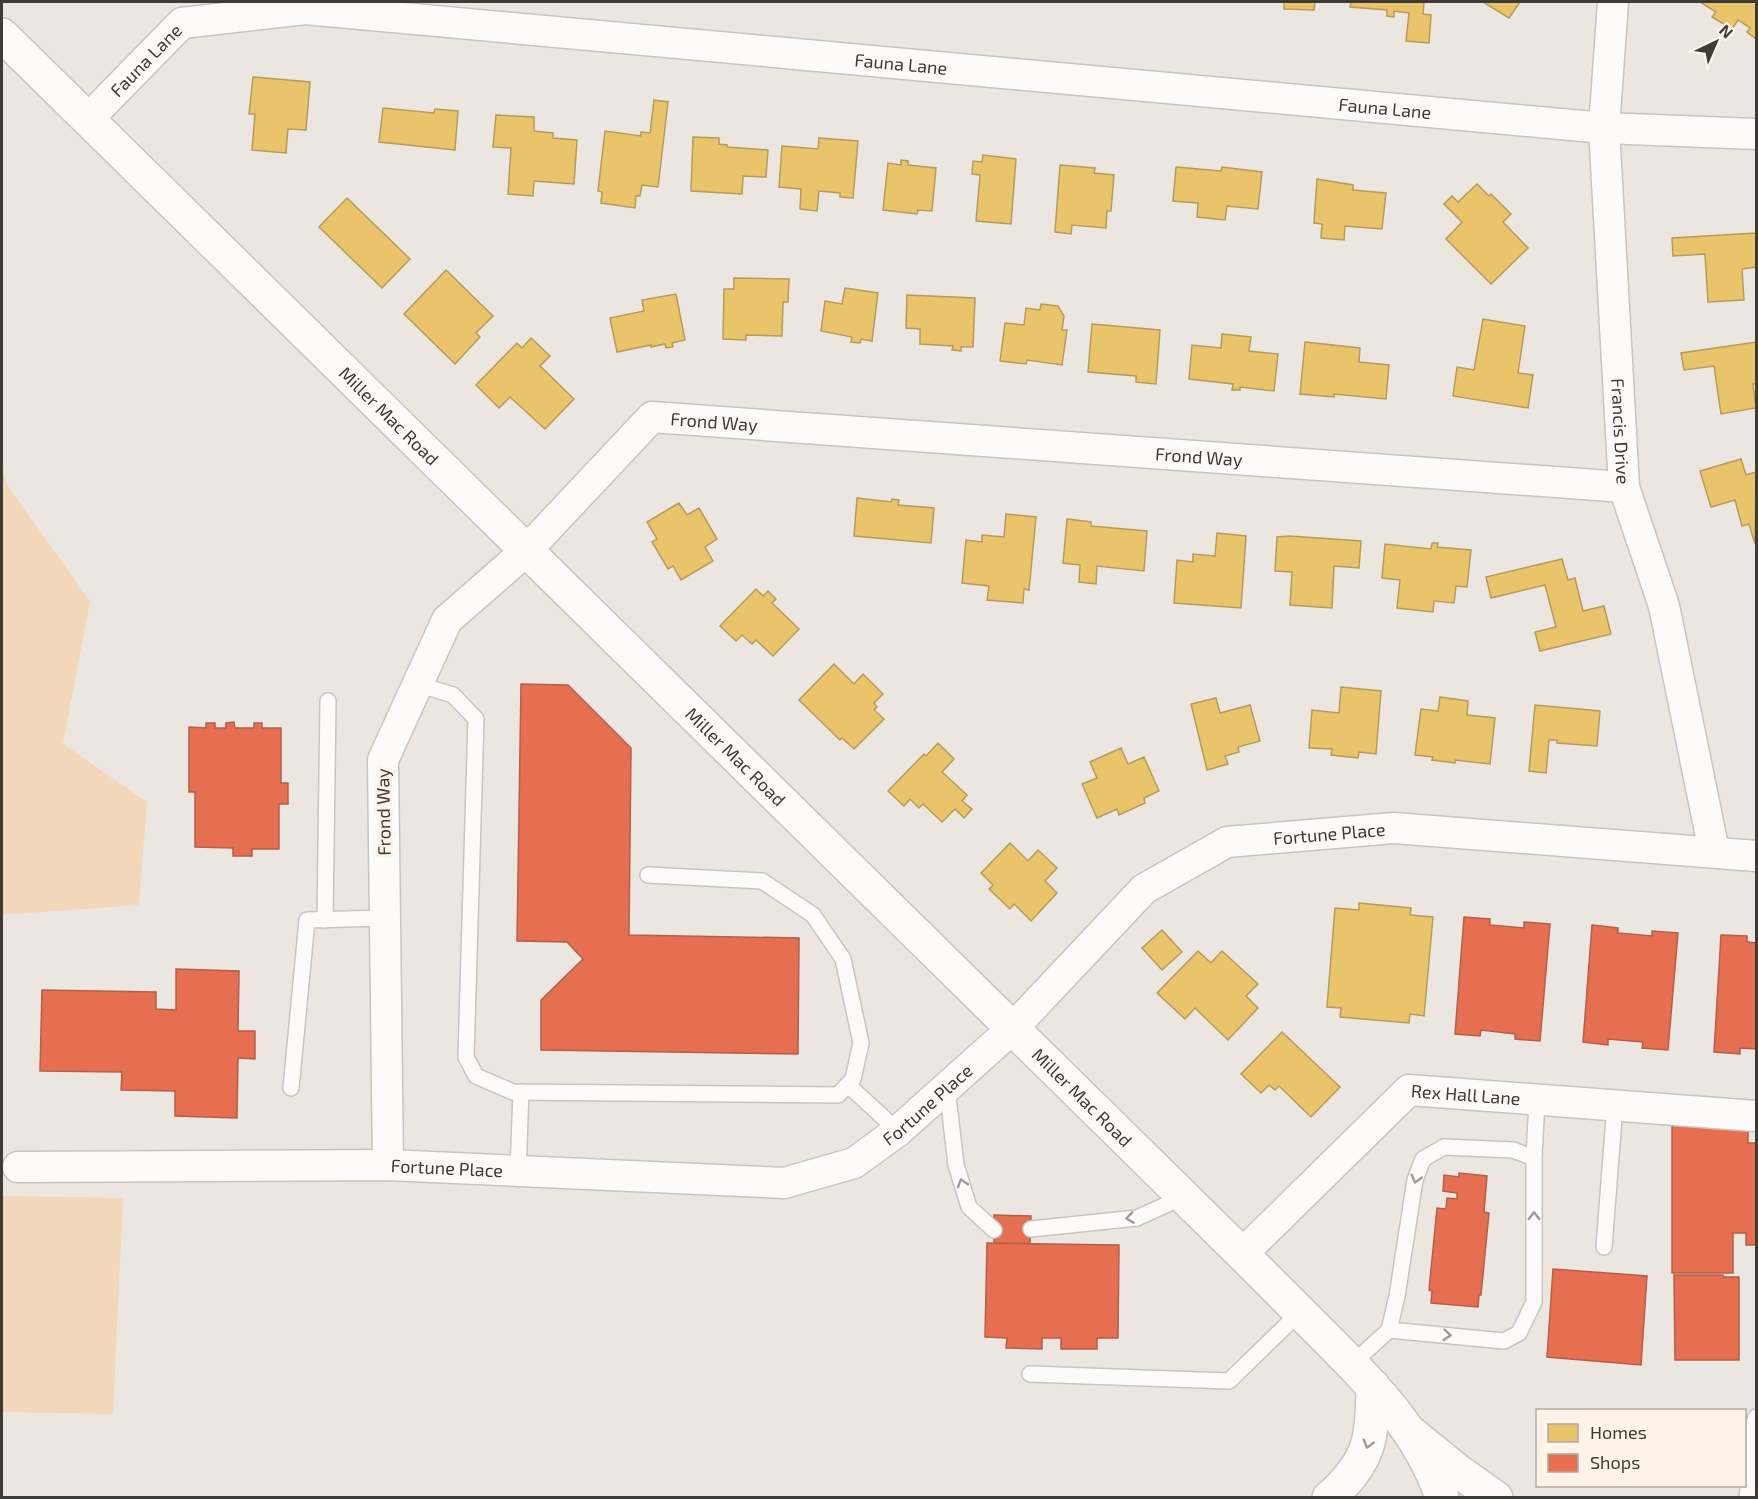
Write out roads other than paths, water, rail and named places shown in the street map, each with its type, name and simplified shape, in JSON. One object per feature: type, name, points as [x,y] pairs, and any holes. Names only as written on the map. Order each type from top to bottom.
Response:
[{"type":"street","name":"Francis Drive","points":[[1614,2],[1604,128],[1624,487],[1664,606],[1714,851]]},
{"type":"street","name":"Fauna Lane","points":[[87,120],[182,23],[305,9],[1604,128],[1756,134]]},
{"type":"street","name":"Miller Mac Road","points":[[2,35],[1300,1312],[1362,1375],[1410,1432],[1436,1475],[1442,1497]]},
{"type":"street","name":"Frond Way","points":[[388,1165],[382,759],[447,620],[526,551],[652,417],[1624,487]]},
{"type":"street","name":"Fortune Place","points":[[18,1167],[388,1165],[784,1183],[854,1163],[898,1131],[1012,1029],[1144,889],[1227,842],[1394,828],[1756,856]]},
{"type":"street","name":"Rex Hall Lane","points":[[1242,1254],[1409,1090],[1756,1116]]},
{"type":"street","points":[[1329,1497],[1341,1487],[1364,1457],[1372,1429],[1362,1375]]},
{"type":"street","points":[[1410,1432],[1458,1471],[1496,1497]]},
{"type":"lane","points":[[417,684],[453,695],[476,719],[466,1057],[476,1076],[513,1092],[838,1095],[853,1079],[861,1043],[843,959],[813,915],[762,881],[648,875]]},
{"type":"lane","points":[[325,920],[328,701]]},
{"type":"lane","points":[[291,1088],[307,920],[385,918]]},
{"type":"lane","points":[[848,1085],[898,1131]]},
{"type":"lane","points":[[947,1087],[956,1165],[969,1207],[994,1230]]},
{"type":"lane","points":[[518,1171],[521,1092]]},
{"type":"lane","points":[[1389,1330],[1504,1341],[1519,1333],[1534,1302],[1536,1100]]},
{"type":"lane","points":[[1604,1247],[1615,1105]]},
{"type":"lane","points":[[1362,1375],[1389,1330],[1397,1296],[1414,1180],[1423,1159],[1444,1147],[1513,1150],[1534,1158]]},
{"type":"lane","points":[[1030,1229],[1137,1218],[1184,1197]]},
{"type":"lane","points":[[1030,1374],[1229,1381],[1300,1312]]},
{"type":"lane","points":[[1747,1497],[1756,1417]]}]
